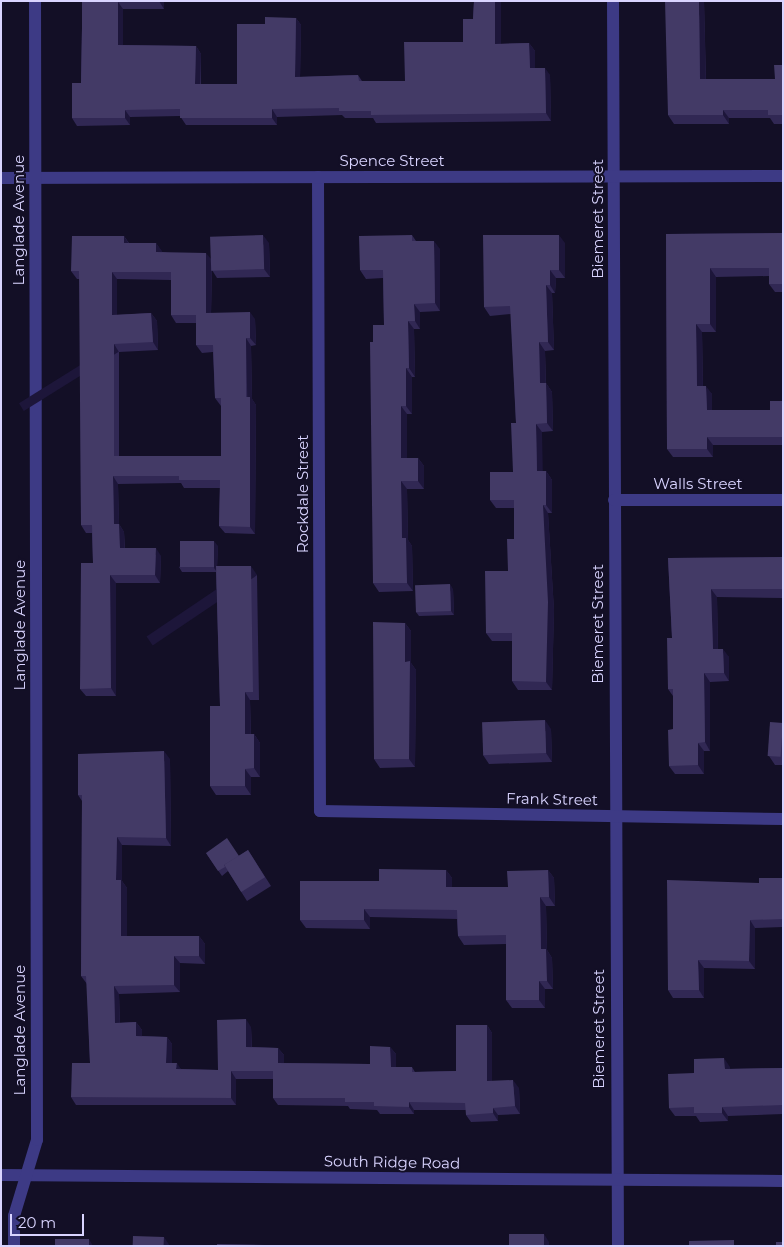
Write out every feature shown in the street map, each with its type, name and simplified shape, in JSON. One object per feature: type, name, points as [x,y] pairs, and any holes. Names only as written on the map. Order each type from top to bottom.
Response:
[{"type":"street","name":"Langlade Avenue","points":[[14,1246],[14,1216],[37,1140],[35,1]]},
{"type":"street","name":"Biemeret Street","points":[[614,1],[615,1179],[618,1246]]},
{"type":"street","name":"Spence Street","points":[[1,178],[783,176]]},
{"type":"street","name":"Rockdale Street","points":[[318,177],[320,811]]},
{"type":"street","name":"Walls Street","points":[[614,500],[783,500]]},
{"type":"street","name":"Frank Street","points":[[320,811],[783,819]]},
{"type":"street","name":"South Ridge Road","points":[[1,1175],[783,1181]]},
{"type":"building","points":[[82,1],[159,1],[118,2],[118,45],[196,46],[195,84],[237,84],[237,24],[265,24],[265,17],[296,18],[295,77],[358,75],[359,81],[405,81],[404,42],[463,42],[463,19],[473,19],[474,1],[495,1],[495,44],[529,43],[530,68],[545,68],[546,113],[371,115],[371,111],[339,111],[339,108],[272,109],[272,118],[180,118],[180,109],[125,110],[125,118],[72,118],[72,83],[81,83]]},
{"type":"building","points":[[665,1],[699,1],[700,79],[775,79],[774,65],[783,65],[783,115],[768,115],[768,110],[723,110],[723,115],[668,115]]},
{"type":"building","points":[[783,233],[783,284],[769,284],[769,268],[710,268],[710,324],[696,324],[697,386],[706,386],[707,410],[770,410],[770,401],[783,401],[783,437],[707,437],[707,449],[667,449],[666,234]]},
{"type":"building","points":[[263,235],[264,269],[211,271],[210,237]]},
{"type":"building","points":[[412,235],[412,241],[434,241],[435,303],[414,304],[415,321],[408,321],[409,368],[406,368],[406,406],[401,406],[401,458],[418,458],[418,481],[401,481],[402,538],[406,538],[407,583],[373,583],[370,342],[373,342],[373,325],[384,325],[383,270],[360,270],[359,236]]},
{"type":"building","points":[[483,235],[559,235],[559,270],[550,270],[550,285],[546,285],[548,342],[539,342],[540,383],[546,383],[547,423],[536,424],[537,471],[546,471],[546,505],[543,505],[548,602],[546,682],[512,681],[512,633],[486,633],[485,571],[508,571],[507,539],[514,539],[514,500],[490,500],[490,472],[513,472],[511,423],[516,423],[510,306],[484,307]]},
{"type":"building","points":[[72,236],[124,236],[124,243],[156,243],[156,252],[206,253],[206,313],[250,312],[250,338],[246,338],[246,397],[250,397],[250,527],[219,526],[220,480],[179,480],[179,476],[113,476],[114,524],[119,524],[120,548],[156,548],[155,575],[110,575],[111,688],[80,689],[81,563],[93,563],[92,525],[81,525],[79,271],[71,271]],"holes":[[[112,272],[171,272],[171,315],[196,315],[196,345],[213,345],[215,398],[221,398],[221,456],[114,456],[114,344],[153,342],[151,313],[112,315]]]},
{"type":"building","points":[[180,541],[214,541],[214,567],[180,567]]},
{"type":"building","points":[[783,557],[783,589],[711,589],[713,649],[723,649],[724,673],[704,673],[705,742],[698,743],[698,765],[669,766],[668,730],[673,729],[673,689],[668,689],[667,638],[672,638],[668,558]]},
{"type":"building","points":[[216,566],[251,566],[253,692],[245,692],[245,734],[254,734],[254,768],[245,769],[245,786],[210,786],[210,706],[220,706]]},
{"type":"building","points":[[450,584],[451,611],[416,612],[415,585]]},
{"type":"building","points":[[373,622],[405,623],[405,662],[410,661],[409,759],[374,759]]},
{"type":"building","points":[[545,720],[546,753],[483,755],[482,722]]},
{"type":"building","points":[[770,722],[783,723],[781,757],[768,756]]},
{"type":"building","points":[[164,751],[166,838],[117,837],[116,880],[121,880],[121,936],[199,936],[199,956],[174,956],[174,985],[114,986],[115,1023],[136,1022],[136,1036],[167,1037],[166,1063],[177,1063],[176,1069],[218,1070],[217,1020],[246,1019],[246,1047],[278,1048],[278,1063],[370,1064],[370,1046],[390,1047],[391,1067],[412,1067],[412,1072],[456,1071],[456,1025],[487,1025],[487,1081],[513,1080],[515,1106],[493,1108],[493,1113],[466,1115],[465,1103],[409,1102],[409,1107],[374,1106],[374,1102],[345,1102],[345,1098],[273,1098],[273,1071],[231,1071],[231,1098],[71,1097],[72,1063],[90,1063],[86,976],[81,976],[82,795],[78,795],[78,754]]},
{"type":"building","points":[[227,838],[239,856],[218,871],[206,853]]},
{"type":"building","points":[[248,850],[265,877],[241,892],[224,865]]},
{"type":"building","points":[[379,869],[446,870],[446,887],[508,887],[507,871],[548,870],[549,897],[540,897],[541,949],[546,949],[547,981],[539,981],[539,1000],[506,1000],[506,935],[458,936],[457,910],[364,909],[364,920],[300,920],[300,881],[379,881]]},
{"type":"building","points":[[759,878],[783,878],[783,919],[750,920],[749,961],[698,960],[699,990],[668,990],[667,880],[759,883]]},
{"type":"building","points":[[724,1058],[725,1069],[783,1068],[783,1105],[722,1107],[722,1113],[694,1113],[694,1107],[669,1108],[668,1074],[694,1073],[694,1059]]},
{"type":"building","points":[[509,1234],[544,1234],[544,1246],[509,1246]]},
{"type":"building","points":[[133,1236],[164,1237],[164,1246],[133,1246]]},
{"type":"building","points":[[55,1239],[89,1239],[89,1246],[55,1246]]},
{"type":"building","points":[[734,1240],[734,1246],[689,1246],[689,1241]]},
{"type":"building","points":[[776,1242],[783,1242],[783,1246],[776,1246]]},
{"type":"building","points":[[217,1244],[308,1246],[217,1246]]}]
